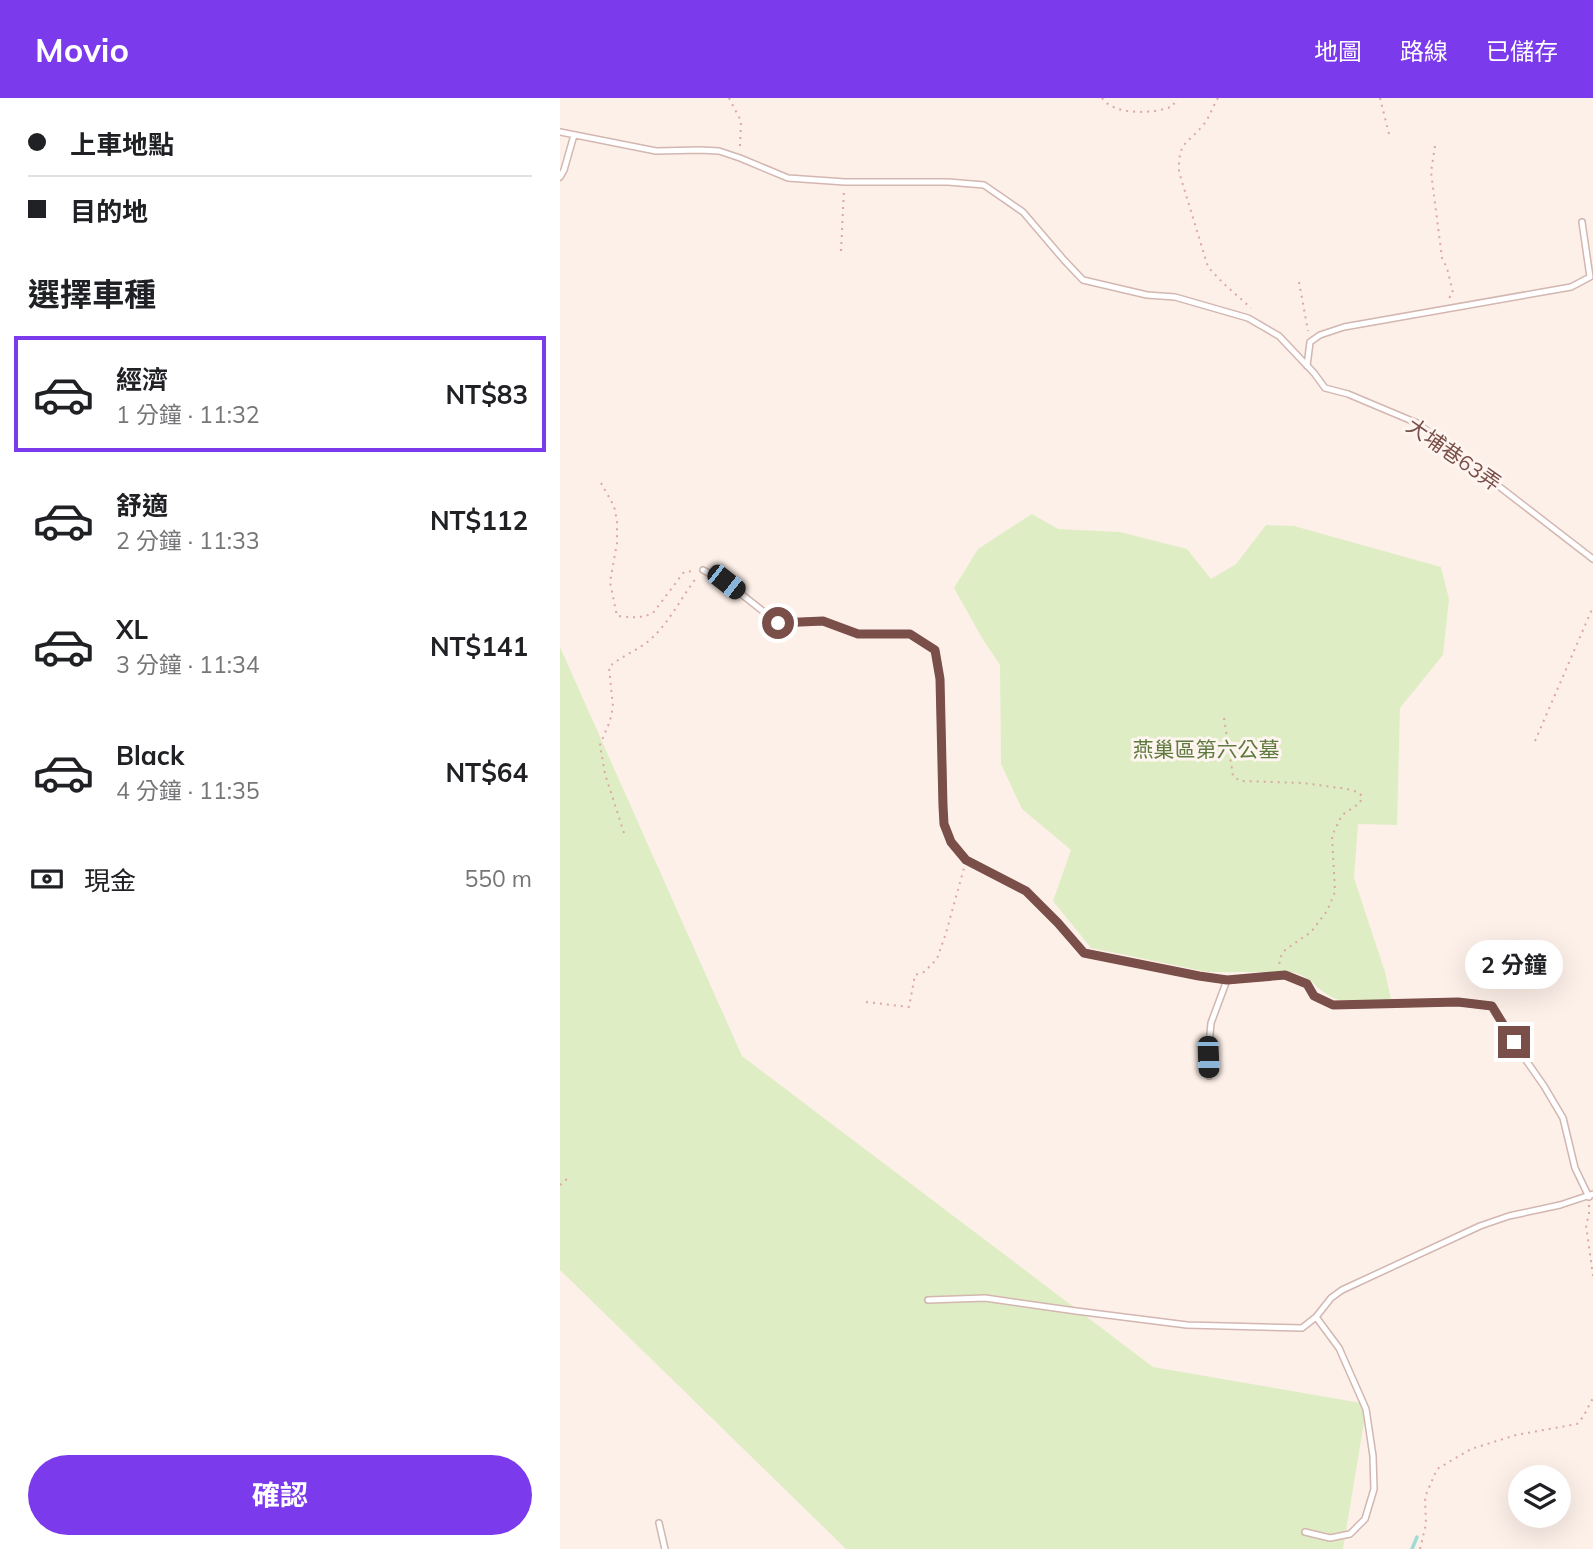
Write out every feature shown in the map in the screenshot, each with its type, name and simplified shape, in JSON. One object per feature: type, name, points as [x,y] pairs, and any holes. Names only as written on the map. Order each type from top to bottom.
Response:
[{"type":"lane","name":"大埔巷63弄","points":[[560,132],[656,151],[719,151],[788,178],[984,185],[1023,212],[1083,280],[1147,295],[1175,297],[1248,318],[1279,337],[1325,388],[1348,394],[1418,423],[1593,559]]},
{"type":"lane","points":[[560,177],[574,135]]},
{"type":"lane","points":[[1307,366],[1310,342],[1320,335],[1344,327],[1571,287],[1590,277],[1582,222]]},
{"type":"lane","points":[[703,570],[726,582],[778,623],[823,621],[858,634],[910,634],[935,650],[940,679],[944,824],[951,842],[966,860],[1026,891],[1084,953],[1227,980],[1285,975],[1307,984],[1314,996],[1333,1005],[1458,1002],[1492,1006],[1563,1118],[1575,1168],[1591,1195],[1509,1216],[1455,1237],[1342,1290],[1302,1328],[1187,1325],[985,1298],[928,1300]]},
{"type":"lane","points":[[1209,1076],[1211,1023],[1227,980]]},
{"type":"lane","points":[[1305,1532],[1330,1538],[1350,1534],[1365,1519],[1374,1489],[1373,1456],[1366,1409],[1339,1348],[1316,1317]]},
{"type":"lane","points":[[659,1523],[665,1549]]},
{"type":"path","points":[[729,98],[741,121],[740,158]]},
{"type":"path","points":[[1102,98],[1107,105],[1128,112],[1164,110],[1173,106],[1176,98]]},
{"type":"path","points":[[1219,98],[1206,123],[1182,147],[1179,172],[1208,267],[1250,307]]},
{"type":"path","points":[[1380,98],[1390,138]]},
{"type":"path","points":[[1435,146],[1431,172],[1442,258],[1453,293],[1442,310]]},
{"type":"path","points":[[841,251],[845,182]]},
{"type":"path","points":[[1299,282],[1310,342]]},
{"type":"path","points":[[601,483],[614,506],[617,521],[617,543],[610,582],[617,616],[634,618],[653,613],[684,572],[703,570]]},
{"type":"path","points":[[624,833],[605,774],[600,746],[613,707],[609,667],[646,643],[659,630],[703,570]]},
{"type":"path","points":[[1535,741],[1593,607]]},
{"type":"path","points":[[1224,718],[1233,776],[1240,781],[1303,783],[1346,789],[1363,796],[1360,803],[1342,815],[1332,836],[1336,880],[1335,892],[1327,911],[1311,932],[1285,950],[1280,958],[1279,975]]},
{"type":"path","points":[[866,1002],[909,1007],[915,975],[925,972],[937,959],[966,860]]},
{"type":"path","points":[[560,1185],[568,1178]]},
{"type":"path","points":[[1591,1195],[1586,1225],[1593,1276]]},
{"type":"path","points":[[1420,1549],[1426,1524],[1425,1497],[1437,1469],[1471,1449],[1516,1435],[1577,1424],[1593,1398]]},
{"type":"green space","name":"燕巢區第六公墓","points":[[1032,514],[1058,529],[1120,532],[1187,549],[1211,579],[1236,564],[1266,525],[1294,526],[1441,567],[1449,599],[1443,655],[1400,708],[1397,825],[1358,824],[1354,878],[1385,972],[1391,999],[1335,999],[1304,977],[1292,972],[1208,972],[1091,948],[1053,901],[1071,850],[1022,809],[1001,764],[1000,665],[954,588],[978,549]]},
{"type":"green space","points":[[560,647],[742,1056],[1153,1367],[1367,1404],[1343,1549],[846,1549],[560,1270]]},
{"type":"waterway","points":[[1412,1549],[1417,1537]]},
{"type":"route","points":[[778,623],[823,621],[858,634],[910,634],[935,650],[940,679],[944,824],[951,842],[966,860],[1026,891],[1084,953],[1227,980],[1285,975],[1307,984],[1314,996],[1333,1005],[1458,1002],[1492,1006],[1514,1042]]}]
